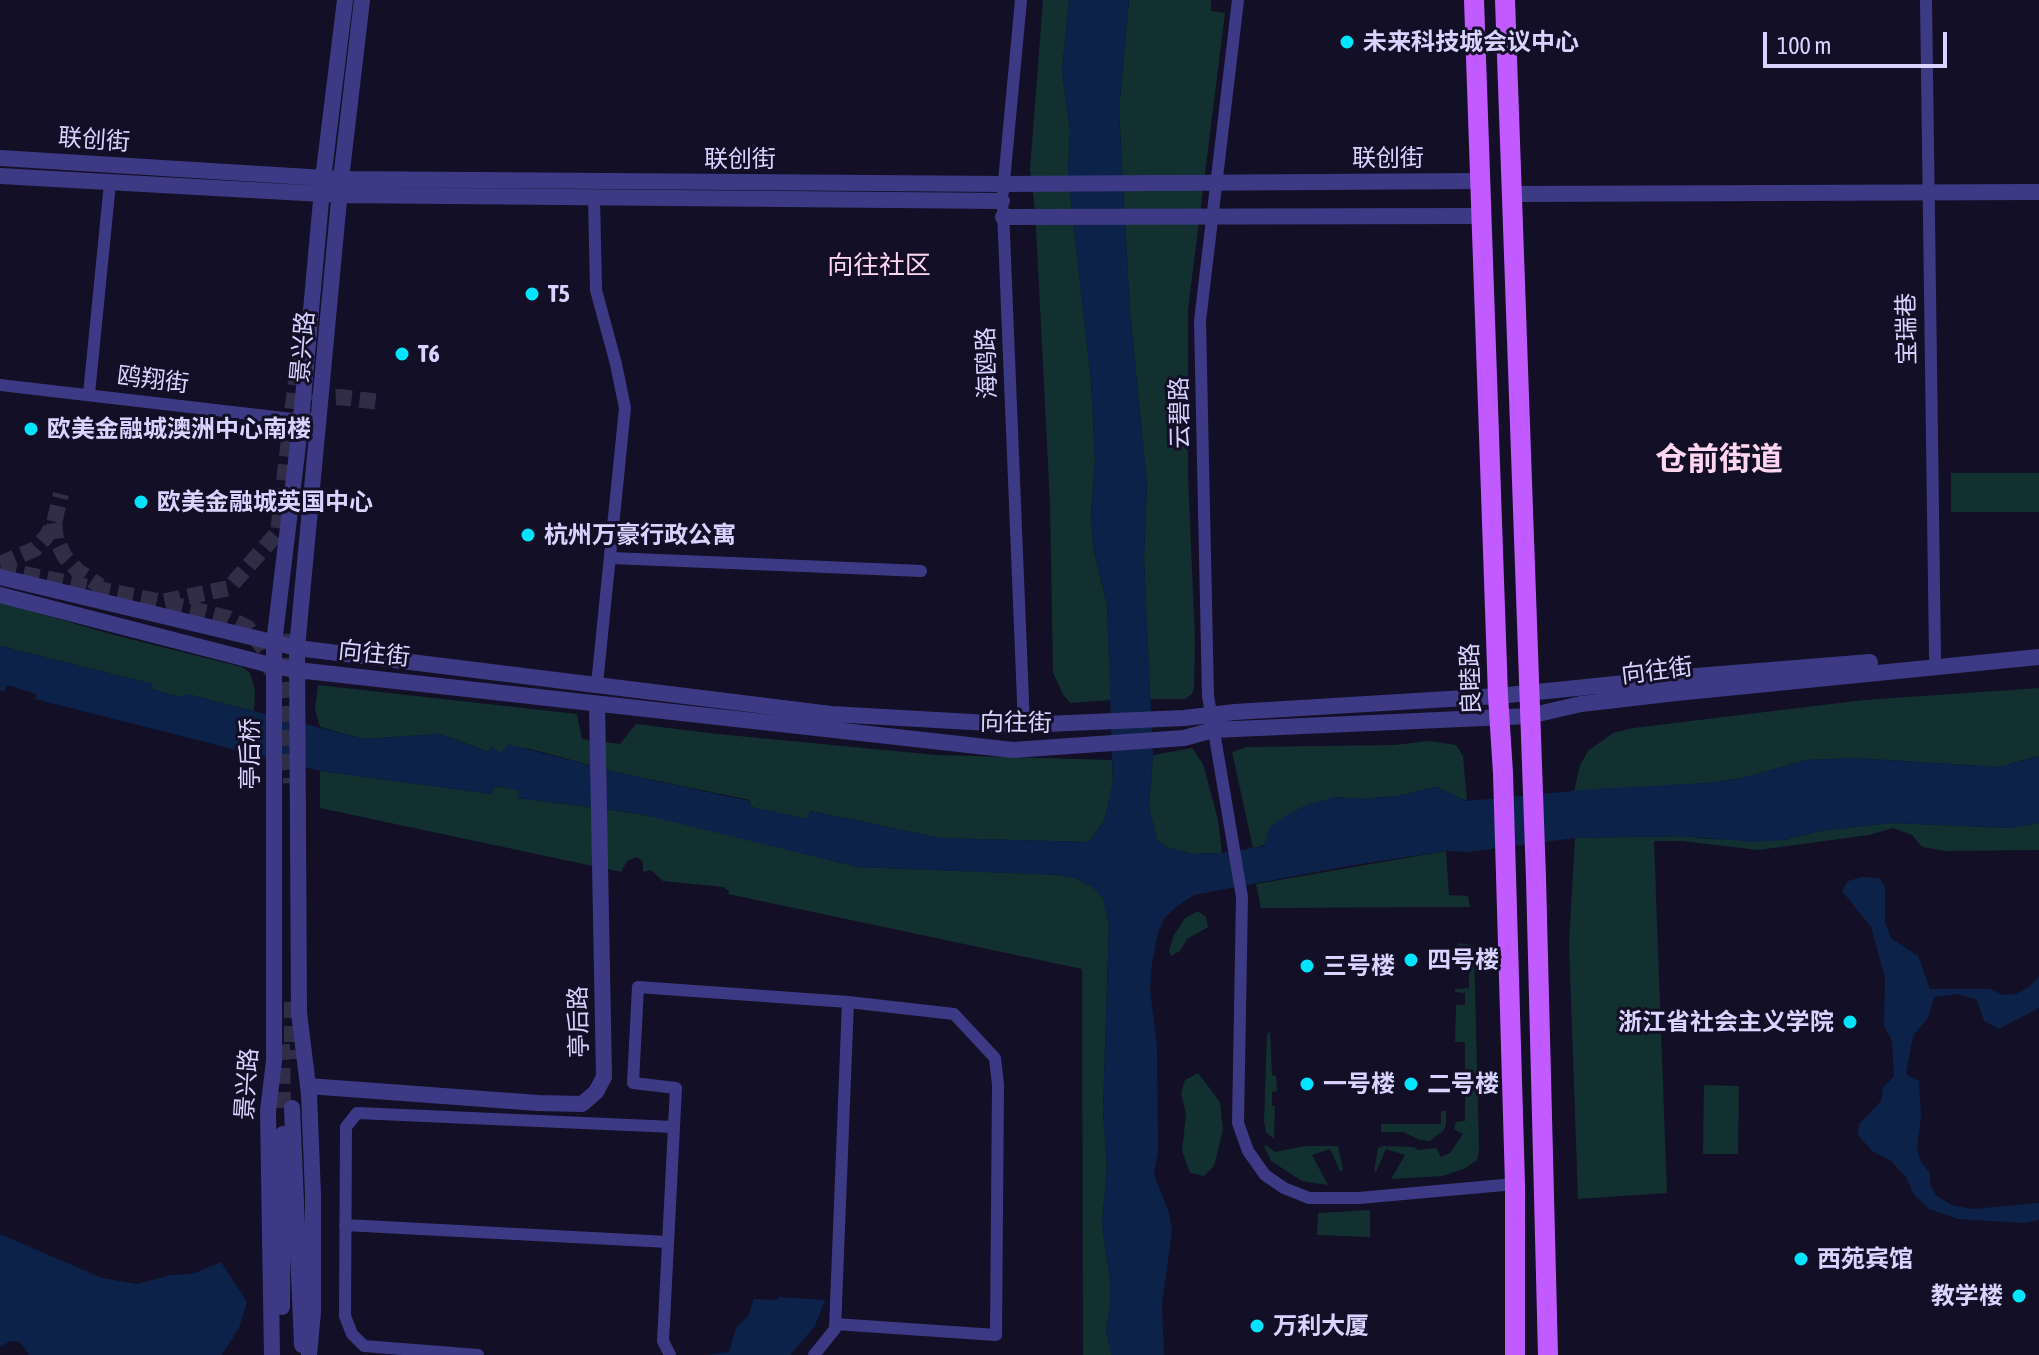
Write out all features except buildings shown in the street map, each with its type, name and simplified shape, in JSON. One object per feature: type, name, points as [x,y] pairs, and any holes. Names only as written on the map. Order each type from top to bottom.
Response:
[{"type":"main road","name":"良睦路","points":[[1474,0],[1503,773],[1515,1184],[1515,1355]]},
{"type":"main road","points":[[1505,0],[1536,878],[1548,1355]]},
{"type":"street","name":"景兴路","points":[[274,693],[274,643],[345,0]]},
{"type":"street","name":"景兴路","points":[[297,699],[297,648],[362,0]]},
{"type":"street","name":"海鸥路","points":[[1021,0],[1003,201],[1024,725]]},
{"type":"street","name":"云碧路","points":[[1238,0],[1200,321],[1211,722],[1242,897],[1238,1123],[1248,1151],[1265,1175],[1284,1188],[1309,1198],[1329,1200],[1515,1184]]},
{"type":"street","name":"宝瑞巷","points":[[1926,0],[1935,657]]},
{"type":"street","name":"联创街","points":[[0,158],[323,187]]},
{"type":"street","name":"联创街","points":[[0,176],[110,183],[1003,201],[1052,217],[1482,216]]},
{"type":"street","name":"联创街","points":[[341,187],[594,197],[1003,201],[1050,184],[1480,181]]},
{"type":"street","points":[[89,394],[110,183]]},
{"type":"street","points":[[1513,194],[2039,192]]},
{"type":"street","points":[[594,197],[596,290],[625,408],[597,684]]},
{"type":"street","name":"鸥翔街","points":[[0,385],[301,420]]},
{"type":"street","points":[[611,558],[921,571]]},
{"type":"street","name":"向往街","points":[[0,577],[297,648],[831,714],[1024,725],[1184,718],[1211,722],[1529,716],[1581,704],[1676,693],[2039,657]]},
{"type":"street","name":"向往街","points":[[0,595],[297,670],[1013,750],[1184,738],[1211,722],[1684,677],[2039,649]]},
{"type":"street","name":"亭后桥","points":[[274,693],[274,815]]},
{"type":"street","name":"亭后桥","points":[[297,699],[299,1013],[308,1086]]},
{"type":"street","name":"亭后路","points":[[308,1086],[582,1104],[596,1092],[604,1077],[597,704]]},
{"type":"street","name":"景兴路","points":[[274,815],[274,1061],[268,1111],[275,1355]]},
{"type":"street","points":[[670,1355],[663,1341],[676,1088],[633,1083],[638,987],[848,1002],[954,1014],[995,1058],[998,1085],[996,1335],[835,1324]]},
{"type":"street","points":[[814,1355],[835,1329],[848,1002]]},
{"type":"street","points":[[308,1086],[313,1195],[313,1312],[309,1355]]},
{"type":"street","points":[[275,1355],[282,1322],[287,1108],[303,1355]]},
{"type":"street","points":[[478,1355],[364,1346],[352,1334],[345,1316],[346,1127],[357,1113],[674,1127]]},
{"type":"street","points":[[345,1225],[668,1242]]},
{"type":"green space","points":[[1043,0],[1069,0],[1062,71],[1070,130],[1068,174],[1091,381],[1095,460],[1091,514],[1093,547],[1107,604],[1111,700],[1070,703],[1053,673],[1050,503],[1035,209],[1030,169]]},
{"type":"green space","points":[[1129,0],[1211,0],[1211,11],[1225,13],[1188,310],[1188,473],[1195,639],[1194,689],[1185,699],[1150,699],[1144,557],[1147,485],[1130,313],[1119,110]]},
{"type":"green space","points":[[1951,473],[2039,473],[2039,512],[1951,512]]},
{"type":"green space","points":[[0,602],[242,667],[250,673],[255,690],[254,711],[191,695],[180,697],[151,689],[152,684],[0,646]]},
{"type":"green space","points":[[318,685],[577,714],[582,739],[620,744],[636,724],[937,755],[1112,760],[1113,784],[1104,821],[1089,842],[940,838],[811,811],[806,819],[751,807],[750,800],[619,773],[527,748],[501,753],[490,747],[489,752],[440,734],[364,739],[320,727],[315,709]]},
{"type":"green space","points":[[2039,688],[2039,756],[1999,767],[1854,758],[1807,760],[1742,778],[1707,783],[1574,792],[1580,765],[1588,751],[1613,733],[1633,728],[1864,700]]},
{"type":"green space","points":[[1429,741],[1456,745],[1463,756],[1467,801],[1436,787],[1398,796],[1362,799],[1334,797],[1264,845],[1253,848],[1232,752],[1247,747],[1395,745]]},
{"type":"green space","points":[[1192,748],[1203,764],[1218,820],[1222,853],[1191,854],[1166,847],[1157,840],[1149,807],[1153,755]]},
{"type":"green space","points":[[320,771],[492,794],[495,786],[519,790],[518,798],[675,821],[857,867],[1062,875],[1093,887],[1103,898],[1109,924],[1103,1111],[1107,1168],[1102,1224],[1110,1280],[1106,1332],[1112,1355],[1083,1355],[1082,969],[728,894],[729,891],[723,887],[663,881],[651,870],[643,872],[643,862],[637,857],[627,861],[621,872],[320,808]]},
{"type":"green space","points":[[1891,823],[2011,828],[2039,823],[2039,850],[1946,851],[1922,847],[1912,835],[1893,828],[1869,835],[1758,850],[1682,841],[1654,841],[1667,1193],[1578,1199],[1569,942],[1575,838],[1683,836],[1784,840],[1819,831]]},
{"type":"green space","points":[[1446,851],[1449,895],[1468,896],[1470,907],[1261,908],[1256,884]]},
{"type":"green space","points":[[1198,911],[1206,917],[1208,927],[1187,939],[1180,951],[1171,956],[1169,950],[1174,935],[1185,918]]},
{"type":"green space","points":[[1460,943],[1474,946],[1477,1160],[1464,1169],[1442,1176],[1391,1179],[1405,1155],[1386,1149],[1376,1172],[1378,1148],[1436,1148],[1441,1157],[1450,1153],[1463,1134],[1454,1129],[1456,1122],[1465,1121],[1465,1042],[1455,1042],[1456,1005],[1465,1005],[1465,993],[1455,992],[1455,989],[1469,988],[1469,960],[1455,959],[1455,947]]},
{"type":"green space","points":[[1270,1030],[1272,1075],[1276,1076],[1277,1091],[1272,1092],[1272,1106],[1275,1106],[1274,1139],[1266,1132],[1264,1122],[1267,1035]]},
{"type":"green space","points":[[1198,1073],[1220,1102],[1223,1130],[1214,1166],[1204,1176],[1190,1173],[1182,1151],[1186,1114],[1181,1093],[1185,1080]]},
{"type":"green space","points":[[1704,1085],[1739,1086],[1738,1154],[1703,1154]]},
{"type":"green space","points":[[1441,1111],[1446,1111],[1446,1125],[1430,1141],[1403,1132],[1381,1132],[1381,1124],[1441,1124]]},
{"type":"green space","points":[[1266,1145],[1275,1152],[1305,1146],[1338,1146],[1343,1170],[1340,1171],[1330,1149],[1312,1155],[1328,1185],[1302,1181],[1271,1161]]},
{"type":"green space","points":[[1370,1210],[1370,1237],[1317,1235],[1318,1213]]},
{"type":"water","points":[[1069,0],[1129,0],[1119,110],[1130,313],[1147,485],[1144,557],[1153,755],[1149,807],[1157,840],[1166,847],[1191,854],[1264,846],[1269,828],[1306,805],[1334,797],[1362,799],[1398,796],[1436,787],[1467,801],[1594,789],[1707,783],[1742,778],[1807,760],[1854,758],[1999,767],[2039,756],[2039,823],[2011,828],[1891,823],[1754,842],[1683,836],[1575,838],[1468,852],[1446,851],[1348,866],[1194,895],[1176,907],[1164,919],[1158,933],[1150,990],[1157,1046],[1158,1151],[1154,1174],[1169,1213],[1172,1231],[1162,1304],[1164,1355],[1112,1355],[1106,1332],[1110,1280],[1102,1224],[1107,1168],[1103,1111],[1109,924],[1103,898],[1092,887],[1062,875],[857,867],[636,813],[518,798],[519,790],[495,786],[492,794],[320,771],[35,699],[36,694],[7,685],[4,692],[0,690],[0,646],[153,684],[151,689],[180,697],[187,694],[364,739],[440,734],[488,752],[491,747],[501,753],[508,744],[619,773],[750,801],[751,807],[806,819],[810,811],[940,838],[1089,842],[1104,821],[1113,784],[1107,604],[1093,547],[1091,514],[1095,460],[1091,381],[1068,174],[1070,130],[1062,71]]},
{"type":"water","points":[[1862,877],[1880,878],[1885,887],[1885,922],[1891,938],[1918,956],[1930,989],[1990,989],[2003,995],[2016,994],[2029,987],[2039,976],[2039,1008],[1999,1029],[1984,1021],[1977,1000],[1958,994],[1934,997],[1928,1018],[1913,1036],[1906,1074],[1919,1081],[1921,1116],[1917,1148],[1921,1162],[1930,1173],[1930,1185],[1936,1195],[1951,1205],[1973,1209],[2039,1203],[2039,1220],[2025,1223],[1958,1219],[1929,1209],[1914,1195],[1906,1177],[1891,1161],[1872,1151],[1858,1135],[1859,1124],[1881,1101],[1883,1088],[1894,1076],[1892,1041],[1884,1026],[1885,978],[1871,927],[1842,891],[1848,881]]},
{"type":"water","points":[[0,1234],[102,1278],[137,1284],[171,1275],[192,1274],[221,1262],[247,1302],[239,1328],[222,1355],[29,1355],[20,1342],[10,1341],[0,1347]]},
{"type":"water","points":[[778,1297],[825,1300],[815,1326],[790,1355],[704,1355],[729,1352],[736,1328],[748,1316],[754,1299],[777,1300]]},
{"type":"tunnel","points":[[0,569],[162,602],[229,588],[278,532],[299,355]]},
{"type":"tunnel","points":[[297,420],[320,398],[380,402]]},
{"type":"tunnel","points":[[0,564],[35,549],[46,537],[54,523],[61,494]]},
{"type":"tunnel","points":[[54,523],[56,539],[65,557],[78,571],[100,586]]},
{"type":"tunnel","points":[[167,603],[228,618],[248,628],[264,649],[272,673]]},
{"type":"tunnel","points":[[282,634],[291,783]]},
{"type":"tunnel","points":[[292,1002],[292,1059]]},
{"type":"tunnel","points":[[282,1044],[283,1108]]},
{"type":"place","name":"未来科技城会议中心","points":[[1347,42]]},
{"type":"place","name":"T5","points":[[532,294]]},
{"type":"place","name":"T6","points":[[402,354]]},
{"type":"place","name":"欧美金融城澳洲中心南楼","points":[[31,429]]},
{"type":"place","name":"欧美金融城英国中心","points":[[141,502]]},
{"type":"place","name":"杭州万豪行政公寓","points":[[528,535]]},
{"type":"place","name":"四号楼","points":[[1411,960]]},
{"type":"place","name":"三号楼","points":[[1307,966]]},
{"type":"place","name":"浙江省社会主义学院","points":[[1850,1022]]},
{"type":"place","name":"一号楼","points":[[1307,1084]]},
{"type":"place","name":"二号楼","points":[[1411,1084]]},
{"type":"place","name":"西苑宾馆","points":[[1801,1259]]},
{"type":"place","name":"教学楼","points":[[2019,1296]]},
{"type":"place","name":"万利大厦","points":[[1257,1326]]},
{"type":"district","name":"向往社区","points":[[879,266]]},
{"type":"district","name":"仓前街道","points":[[1719,460]]}]
